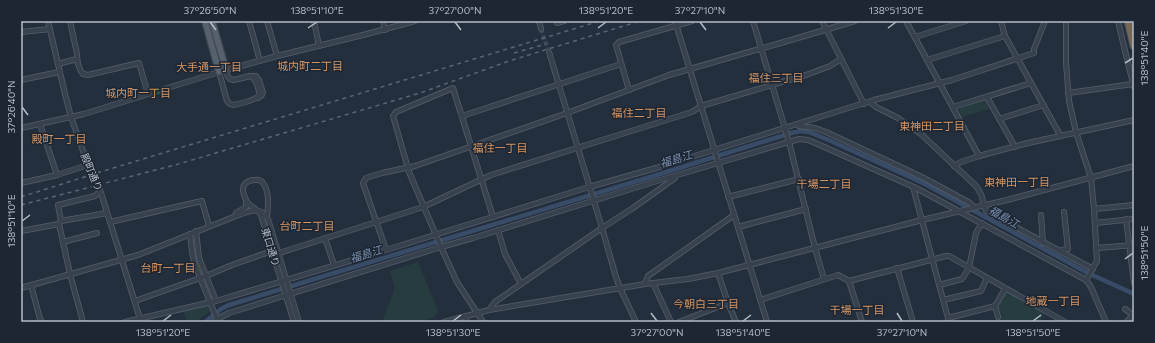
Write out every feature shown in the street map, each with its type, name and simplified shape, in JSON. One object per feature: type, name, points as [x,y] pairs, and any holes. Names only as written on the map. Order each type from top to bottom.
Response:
[{"type":"highway","points":[[1128,21],[1134,46]]},
{"type":"main road","points":[[205,21],[219,72]]},
{"type":"main road","points":[[212,21],[226,70]]},
{"type":"street","name":"殿町通り","points":[[48,21],[71,117],[88,165],[100,191],[140,320]]},
{"type":"street","points":[[70,21],[77,59],[82,74],[85,75],[139,63],[148,94]]},
{"type":"street","points":[[249,21],[260,61]]},
{"type":"street","points":[[266,21],[277,56]]},
{"type":"street","points":[[314,21],[319,46]]},
{"type":"street","points":[[383,21],[385,30]]},
{"type":"street","points":[[21,128],[71,117],[226,70],[415,21]]},
{"type":"street","points":[[539,21],[541,29]]},
{"type":"street","points":[[557,23],[564,21]]},
{"type":"street","points":[[629,90],[616,45],[619,42],[676,23],[692,21]]},
{"type":"street","points":[[753,21],[789,141],[824,279]]},
{"type":"street","points":[[822,21],[841,59],[867,103],[898,118],[921,134],[978,188],[986,211],[1092,270]]},
{"type":"street","points":[[386,250],[363,183],[364,180],[370,176],[415,166],[567,113],[669,75],[855,21]]},
{"type":"street","points":[[906,21],[979,156]]},
{"type":"street","points":[[915,37],[966,21]]},
{"type":"street","points":[[1001,21],[1005,36],[1060,135]]},
{"type":"street","points":[[125,322],[210,305],[216,301],[282,283],[334,265],[437,236],[493,217],[714,151],[874,100],[939,83],[1034,54],[1034,49],[1045,21]]},
{"type":"street","points":[[1066,21],[1068,93],[1076,132],[1091,178],[1094,209],[1097,261],[1087,278]]},
{"type":"street","points":[[1068,93],[1133,85],[1118,21]]},
{"type":"street","points":[[676,23],[767,322]]},
{"type":"street","points":[[21,32],[50,29]]},
{"type":"street","points":[[927,60],[1005,36]]},
{"type":"street","points":[[549,52],[620,288],[636,322]]},
{"type":"street","points":[[58,64],[77,59]]},
{"type":"street","points":[[135,301],[206,276],[232,265],[272,253],[279,253],[423,207],[491,175],[692,112],[701,106],[830,66],[841,59]]},
{"type":"street","points":[[462,116],[622,64]]},
{"type":"street","points":[[219,72],[227,101],[230,104],[233,105],[256,98],[259,92],[256,80],[254,78],[250,76],[234,80],[230,79],[226,70]]},
{"type":"street","points":[[21,80],[59,72]]},
{"type":"street","points":[[953,107],[1031,83]]},
{"type":"street","points":[[483,322],[457,282],[423,207],[409,172],[393,116],[396,112],[454,88],[493,217]]},
{"type":"street","points":[[987,97],[1015,147]]},
{"type":"street","points":[[1000,119],[1044,105]]},
{"type":"street","points":[[954,166],[979,156],[1060,135],[1134,120]]},
{"type":"street","points":[[40,124],[57,176]]},
{"type":"street","points":[[791,126],[806,126],[826,132],[922,177],[970,203],[972,208]]},
{"type":"street","points":[[190,234],[192,252],[199,278],[216,320],[229,313],[288,293],[440,246],[498,230],[593,199],[680,175],[718,161],[799,139],[808,140],[842,154],[913,188],[1087,278],[1106,322]]},
{"type":"street","points":[[21,183],[57,176],[88,165]]},
{"type":"street","points":[[444,322],[488,310],[718,273],[922,220],[984,206],[1134,166]]},
{"type":"street","points":[[488,310],[495,302],[680,175]]},
{"type":"street","points":[[728,197],[799,179]]},
{"type":"street","points":[[232,218],[236,213],[246,207],[243,186],[247,182],[256,180],[262,182],[265,186],[269,203],[267,217]]},
{"type":"street","points":[[913,188],[948,320],[995,306],[1006,289]]},
{"type":"street","points":[[83,322],[63,242],[58,205],[95,196],[100,191]]},
{"type":"street","points":[[110,222],[202,201],[209,226]]},
{"type":"street","points":[[246,202],[267,217]]},
{"type":"street","points":[[1094,209],[1134,205]]},
{"type":"street","points":[[738,227],[806,209]]},
{"type":"street","points":[[21,288],[138,255],[209,226],[249,211],[257,210]]},
{"type":"street","name":"東口通り","points":[[257,210],[261,215],[282,283],[288,293]]},
{"type":"street","points":[[1060,252],[1068,249],[1064,212]]},
{"type":"street","points":[[21,231],[107,213]]},
{"type":"street","points":[[645,284],[648,276],[734,215]]},
{"type":"street","points":[[1041,215],[1043,243]]},
{"type":"street","name":"東口通り","points":[[267,217],[287,280],[288,293]]},
{"type":"street","points":[[1126,219],[1132,245],[1134,283]]},
{"type":"street","points":[[1095,223],[1134,219]]},
{"type":"street","points":[[939,285],[962,279],[969,268],[976,233],[982,223]]},
{"type":"street","points":[[498,230],[505,254],[521,284]]},
{"type":"street","points":[[196,232],[198,251],[216,301]]},
{"type":"street","points":[[63,242],[97,233]]},
{"type":"street","points":[[325,238],[334,265]]},
{"type":"street","points":[[1097,248],[1132,245]]},
{"type":"street","points":[[760,300],[824,279],[838,276],[849,281],[949,256],[1066,322]]},
{"type":"street","points":[[897,268],[913,322]]},
{"type":"street","points":[[718,273],[736,322]]},
{"type":"street","points":[[943,300],[981,291],[988,278]]},
{"type":"street","points":[[849,281],[862,322]]},
{"type":"street","points":[[653,283],[671,322]]},
{"type":"street","points":[[31,285],[42,322]]},
{"type":"street","points":[[288,293],[294,322]]},
{"type":"street","points":[[288,293],[299,322]]},
{"type":"street","points":[[679,322],[728,303]]},
{"type":"street","points":[[995,306],[998,317]]},
{"type":"street","points":[[1125,309],[1133,315],[1126,322]]},
{"type":"street","points":[[466,316],[466,322]]},
{"type":"green space","points":[[985,100],[990,109],[962,117],[958,109]]},
{"type":"green space","points":[[418,262],[438,310],[435,317],[418,322],[382,322],[395,288],[390,271]]},
{"type":"green space","points":[[1005,292],[1008,292],[1045,313],[1040,322],[1001,322],[998,305]]},
{"type":"green space","points":[[208,306],[210,312],[195,322],[187,322],[183,311]]},
{"type":"waterway","name":"福島江","points":[[205,322],[221,309],[229,305],[801,131],[809,132],[831,141],[925,184],[1088,273],[1134,294]]},
{"type":"tunnel","points":[[541,29],[549,52]]},
{"type":"railway","points":[[21,197],[600,21]]},
{"type":"railway","points":[[21,205],[175,165],[420,93],[509,61],[640,21]]},
{"type":"railway","points":[[514,53],[546,44]]},
{"type":"district","name":"城内町二丁目","points":[[310,66]]},
{"type":"district","name":"大手通一丁目","points":[[209,67]]},
{"type":"district","name":"福住三丁目","points":[[776,78]]},
{"type":"district","name":"城内町一丁目","points":[[138,93]]},
{"type":"district","name":"福住二丁目","points":[[639,113]]},
{"type":"district","name":"東神田二丁目","points":[[932,126]]},
{"type":"district","name":"殿町一丁目","points":[[59,139]]},
{"type":"district","name":"福住一丁目","points":[[500,148]]},
{"type":"district","name":"東神田一丁目","points":[[1017,182]]},
{"type":"district","name":"干場二丁目","points":[[824,184]]},
{"type":"district","name":"台町二丁目","points":[[307,226]]},
{"type":"district","name":"台町一丁目","points":[[168,268]]},
{"type":"district","name":"地蔵一丁目","points":[[1053,301]]},
{"type":"district","name":"今朝白三丁目","points":[[706,304]]},
{"type":"district","name":"干場一丁目","points":[[857,310]]}]
